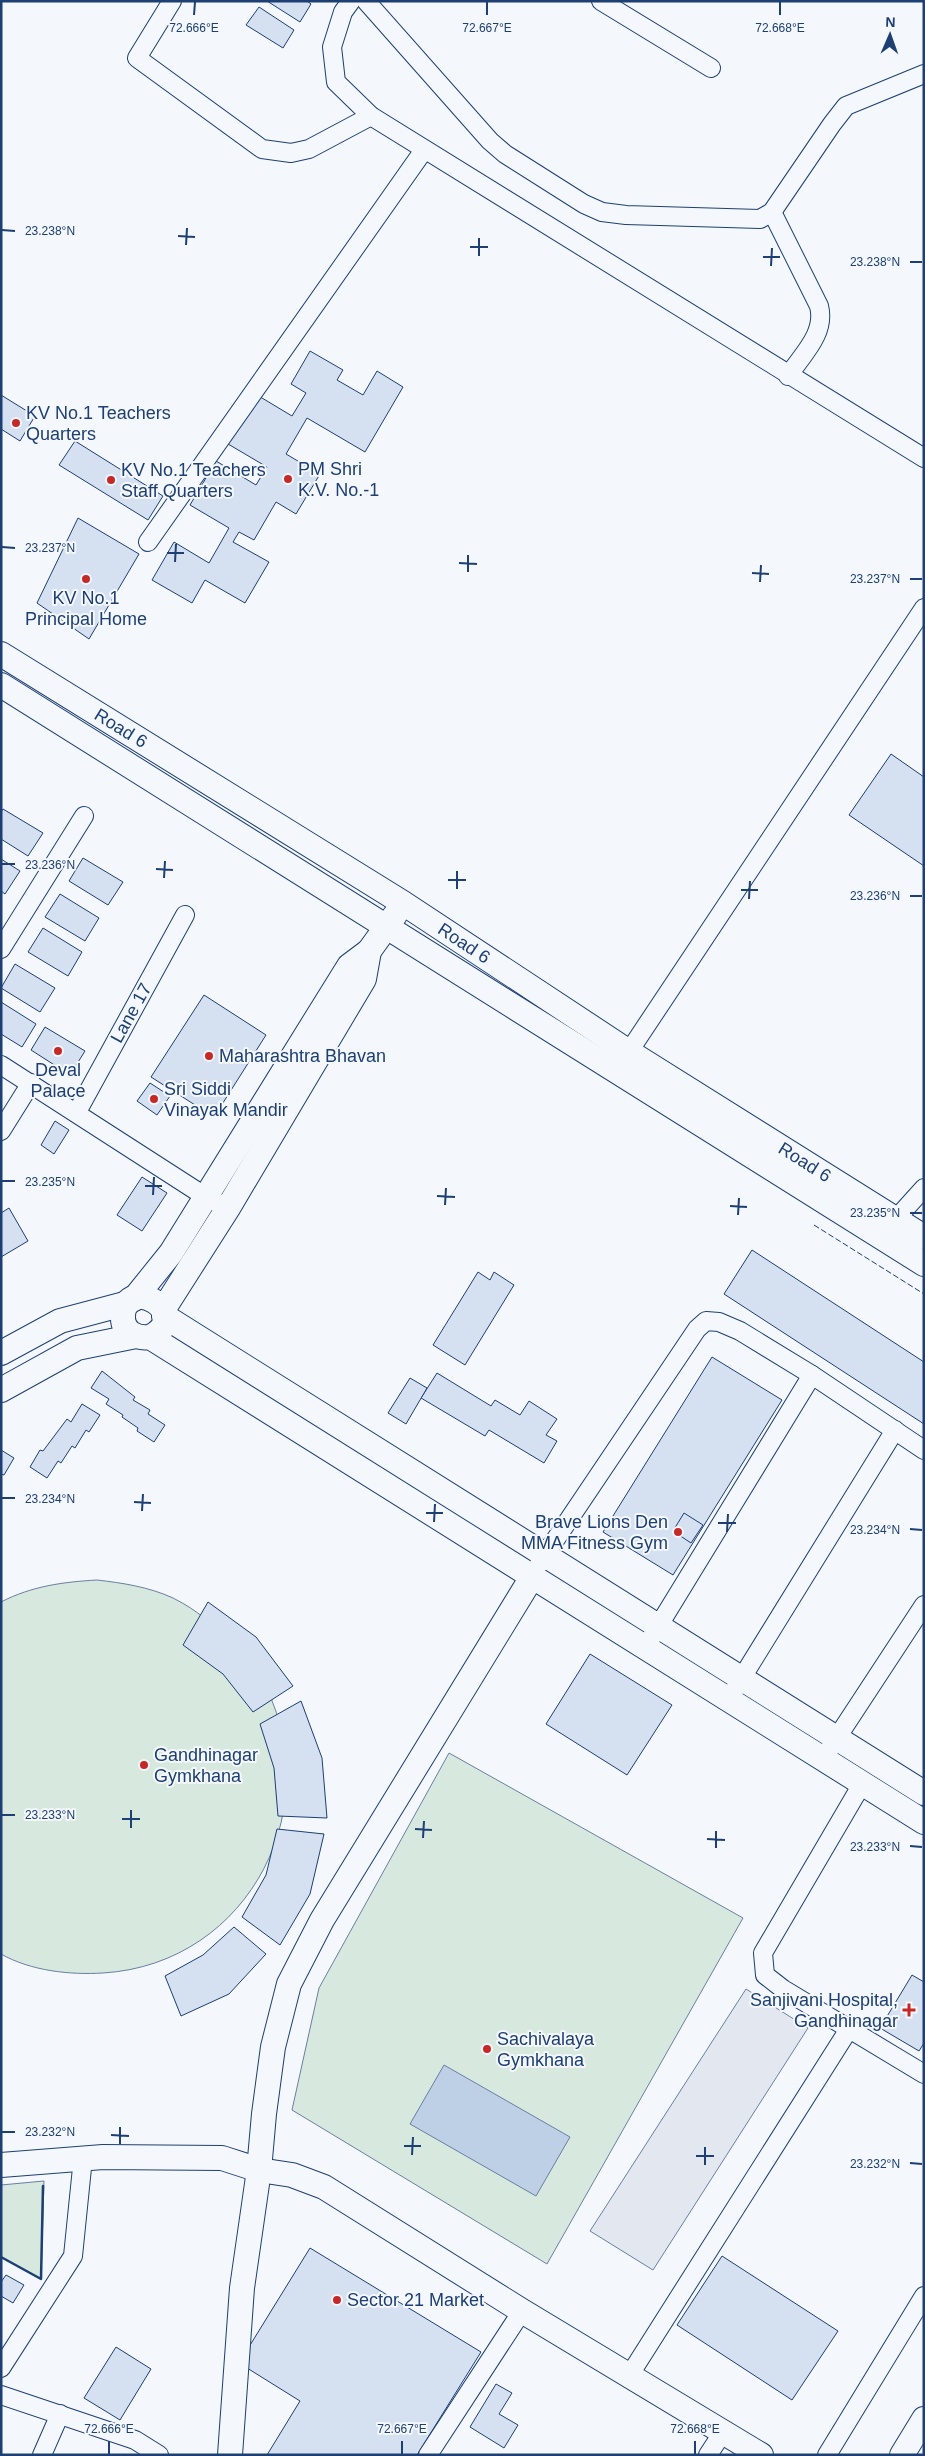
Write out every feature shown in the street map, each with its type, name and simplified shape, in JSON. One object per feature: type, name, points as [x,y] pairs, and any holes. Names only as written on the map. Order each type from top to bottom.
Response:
[{"type":"street","points":[[172,1],[137,58],[262,149],[291,153],[309,149],[371,116]]},
{"type":"street","points":[[351,1],[343,12],[332,47],[336,82],[371,116],[788,376],[924,458]]},
{"type":"street","points":[[366,1],[490,141],[505,154],[584,204],[602,212],[626,215],[760,219],[772,212],[846,106],[924,74]]},
{"type":"street","points":[[600,1],[711,68]]},
{"type":"street","points":[[148,542],[424,150]]},
{"type":"street","points":[[772,212],[819,306],[822,318],[818,332],[788,376]]},
{"type":"street","points":[[623,1061],[924,608]]},
{"type":"street","name":"Road 6","points":[[1,654],[403,903],[623,1061],[924,1264]]},
{"type":"street","name":"Road 6","points":[[1,685],[388,926],[896,1219],[924,1237]]},
{"type":"street","points":[[1,949],[84,816]]},
{"type":"street","points":[[403,903],[369,951],[349,966],[171,1253],[131,1301],[123,1315],[123,1322],[126,1328],[532,1577],[924,1822]]},
{"type":"street","name":"Lane 17","points":[[76,1112],[185,915]]},
{"type":"street","points":[[1,1390],[77,1348],[143,1337],[161,1329],[164,1313],[364,979],[369,951]]},
{"type":"street","points":[[1,1065],[206,1197],[228,1208]]},
{"type":"street","points":[[1,1131],[31,1083]]},
{"type":"street","points":[[896,1219],[924,1188]]},
{"type":"street","points":[[1,1353],[60,1321],[148,1297],[160,1304],[164,1313],[545,1555],[924,1792]]},
{"type":"street","points":[[230,2455],[242,2288],[259,2170],[273,2047],[289,1984],[322,1920],[545,1555],[697,1329],[706,1322],[719,1322],[740,1331],[812,1375],[924,1450]]},
{"type":"street","points":[[645,1648],[812,1375]]},
{"type":"street","points":[[728,1699],[895,1430]]},
{"type":"street","points":[[823,1759],[838,1739],[924,1605]]},
{"type":"street","points":[[862,1784],[763,1953],[765,1975],[783,1989],[924,2074]]},
{"type":"street","points":[[630,2376],[849,2029]]},
{"type":"street","points":[[1,2165],[82,2166],[222,2158],[259,2170],[292,2175],[324,2188],[522,2311],[761,2455]]},
{"type":"street","points":[[1,2181],[82,2166]]},
{"type":"street","points":[[1,2368],[74,2256],[82,2166]]},
{"type":"street","points":[[827,2455],[924,2296]]},
{"type":"street","points":[[428,2455],[522,2311]]},
{"type":"street","points":[[1,2395],[135,2440],[159,2455]]},
{"type":"street","points":[[42,2455],[60,2414]]},
{"type":"street","points":[[902,2455],[924,2419]]},
{"type":"street","points":[[708,2455],[723,2432]]},
{"type":"shaded area","name":"Gandhinagar Gymkhana","points":[[97,1580],[136,1586],[173,1598],[205,1618],[247,1659],[260,1676],[280,1725],[287,1774],[281,1823],[264,1868],[237,1908],[200,1941],[155,1963],[103,1973],[51,1971],[13,1960],[1,1954],[1,1602],[24,1592],[48,1586]]},
{"type":"shaded area","name":"Sachivalaya Gymkhana","points":[[449,1753],[743,1918],[547,2264],[292,2110],[319,1988]]},
{"type":"shaded area","points":[[746,1989],[808,2028],[653,2270],[590,2231]]},
{"type":"shaded area","points":[[44,2181],[41,2279],[1,2257],[1,2185]]},
{"type":"water","points":[[444,2065],[570,2137],[536,2196],[410,2124]]},
{"type":"building","points":[[267,1],[307,1],[311,4],[300,22]]},
{"type":"building","points":[[259,7],[294,30],[283,48],[246,25]]},
{"type":"building","name":"PM Shri K.V. No.-1","points":[[310,351],[343,370],[337,380],[363,395],[377,371],[403,387],[365,452],[307,418],[286,454],[320,474],[296,514],[276,502],[254,540],[239,532],[233,542],[269,562],[245,603],[205,580],[192,603],[152,580],[174,542],[209,563],[229,528],[190,505],[216,461],[256,485],[267,467],[223,441],[252,392],[292,416],[306,393],[291,384]]},
{"type":"building","name":"KV No.1 Teachers Quarters","points":[[1,395],[35,416],[20,441],[1,429]]},
{"type":"building","name":"KV No.1 Teachers Staff Quarters","points":[[75,441],[163,496],[148,520],[59,465]]},
{"type":"building","name":"KV No.1 Principal Home","points":[[78,518],[139,554],[89,639],[37,603]]},
{"type":"building","points":[[891,754],[924,777],[924,866],[849,815]]},
{"type":"building","points":[[3,809],[43,833],[28,856],[1,839],[1,812]]},
{"type":"building","points":[[83,858],[123,882],[108,905],[69,881]]},
{"type":"building","points":[[1,859],[20,871],[5,894],[1,891]]},
{"type":"building","points":[[60,894],[99,918],[85,941],[45,917]]},
{"type":"building","points":[[43,928],[82,952],[68,976],[28,952]]},
{"type":"building","points":[[15,964],[55,988],[40,1012],[1,988]]},
{"type":"building","name":"Maharashtra Bhavan","points":[[204,995],[266,1035],[214,1117],[151,1077]]},
{"type":"building","points":[[1,1002],[36,1024],[22,1047],[1,1034]]},
{"type":"building","name":"Deval Palace","points":[[45,1027],[85,1051],[70,1075],[31,1050]]},
{"type":"building","name":"Sri Siddi Vinayak Mandir","points":[[150,1083],[170,1096],[157,1115],[137,1101]]},
{"type":"building","points":[[55,1121],[69,1130],[54,1154],[41,1145]]},
{"type":"building","points":[[142,1177],[167,1193],[142,1231],[117,1215]]},
{"type":"building","points":[[9,1208],[28,1241],[1,1257],[1,1213]]},
{"type":"building","points":[[752,1250],[924,1362],[924,1424],[724,1294]]},
{"type":"building","points":[[478,1272],[490,1280],[494,1272],[514,1285],[465,1365],[433,1345]]},
{"type":"building","points":[[712,1357],[782,1400],[673,1575],[603,1532]]},
{"type":"building","points":[[102,1371],[135,1397],[133,1400],[150,1410],[148,1414],[165,1425],[154,1442],[137,1431],[138,1428],[122,1417],[123,1415],[106,1404],[109,1399],[91,1388]]},
{"type":"building","points":[[437,1373],[491,1406],[495,1400],[520,1415],[529,1401],[557,1419],[546,1435],[557,1441],[544,1463],[489,1430],[485,1436],[421,1398]]},
{"type":"building","points":[[410,1378],[427,1388],[406,1424],[388,1413]]},
{"type":"building","points":[[82,1404],[100,1415],[89,1432],[86,1430],[75,1448],[72,1446],[61,1463],[58,1461],[47,1478],[30,1467],[40,1450],[43,1451],[67,1419],[71,1422]]},
{"type":"building","points":[[1,1450],[14,1458],[4,1475],[1,1474]]},
{"type":"building","points":[[684,1513],[703,1525],[691,1543],[673,1531]]},
{"type":"building","points":[[208,1602],[256,1637],[293,1686],[253,1712],[223,1674],[183,1645]]},
{"type":"building","points":[[590,1654],[672,1705],[627,1775],[546,1724]]},
{"type":"building","points":[[301,1701],[322,1758],[327,1818],[278,1816],[274,1768],[260,1724]]},
{"type":"building","points":[[277,1829],[324,1834],[310,1894],[280,1945],[242,1917],[266,1875]]},
{"type":"building","points":[[234,1927],[266,1954],[229,1994],[181,2016],[165,1976],[203,1955]]},
{"type":"building","points":[[912,1975],[924,1982],[924,2043],[919,2051],[880,2028]]},
{"type":"building","name":"Sector 21 Market","points":[[310,2248],[481,2352],[417,2455],[267,2455],[300,2401],[239,2363]]},
{"type":"building","points":[[722,2256],[838,2331],[792,2400],[677,2325]]},
{"type":"building","points":[[6,2275],[24,2285],[13,2303],[1,2296],[1,2282]]},
{"type":"building","points":[[116,2347],[151,2369],[120,2420],[84,2398]]},
{"type":"building","points":[[496,2384],[512,2393],[499,2414],[518,2425],[504,2448],[470,2427]]},
{"type":"fence","points":[[814,1225],[924,1294]]},
{"type":"wall","points":[[1,2257],[41,2279],[43,2186]]},
{"type":"place","name":"KV No.1 Teachers Quarters","points":[[16,423]]},
{"type":"place","name":"PM Shri K.V. No.-1","points":[[288,479]]},
{"type":"place","name":"KV No.1 Teachers Staff Quarters","points":[[111,480]]},
{"type":"place","name":"KV No.1 Principal Home","points":[[86,579]]},
{"type":"place","name":"Deval Palace","points":[[58,1051]]},
{"type":"place","name":"Maharashtra Bhavan","points":[[209,1056]]},
{"type":"place","name":"Sri Siddi Vinayak Mandir","points":[[154,1099]]},
{"type":"place","name":"Brave Lions Den MMA Fitness Gym","points":[[678,1532]]},
{"type":"place","name":"Gandhinagar Gymkhana","points":[[144,1765]]},
{"type":"place","name":"Sanjivani Hospital, Gandhinagar","points":[[909,2010]]},
{"type":"place","name":"Sachivalaya Gymkhana","points":[[487,2049]]},
{"type":"place","name":"Sector 21 Market","points":[[337,2300]]}]
